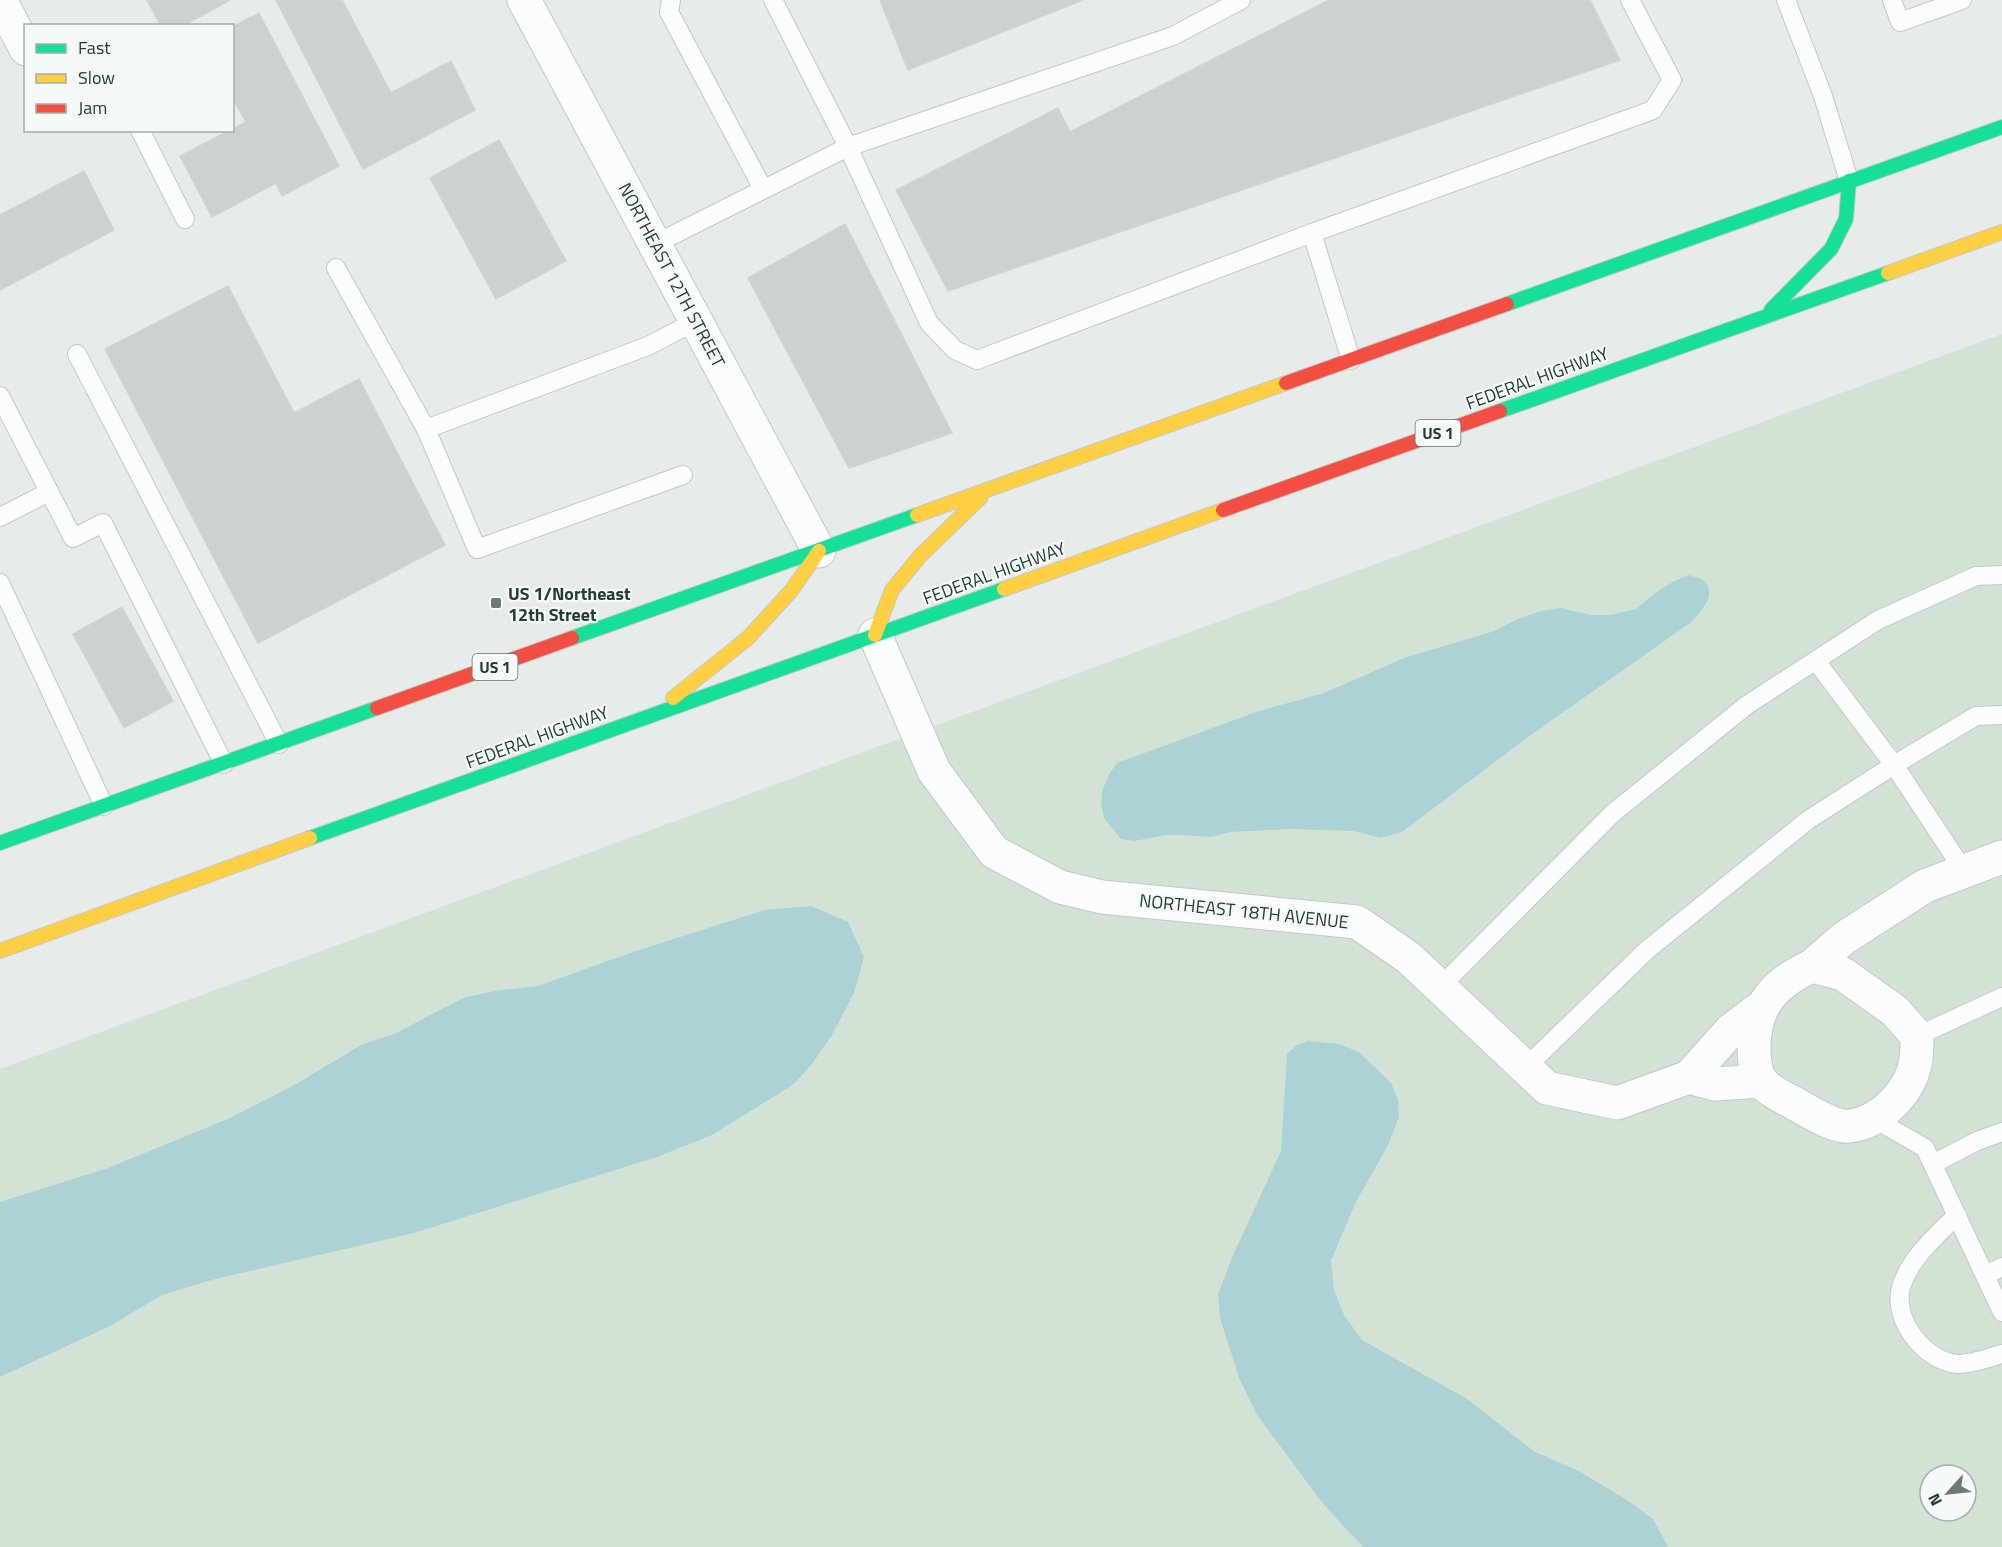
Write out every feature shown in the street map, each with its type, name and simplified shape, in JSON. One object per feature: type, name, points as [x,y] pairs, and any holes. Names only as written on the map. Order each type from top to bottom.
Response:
[{"type":"main road","name":"US 1","points":[[0,843],[2002,127]]},
{"type":"main road","points":[[1765,315],[1831,249],[1846,219],[1849,181]]},
{"type":"main road","name":"FEDERAL HIGHWAY","points":[[0,951],[653,714],[2002,232]]},
{"type":"main road","points":[[875,635],[892,590],[921,555],[989,490]]},
{"type":"main road","points":[[653,714],[748,638],[791,591],[819,551]]},
{"type":"street","points":[[0,0],[24,45]]},
{"type":"street","name":"NORTHEAST 12TH STREET","points":[[524,0],[819,551]]},
{"type":"street","name":"NORTHEAST 18TH AVENUE","points":[[875,635],[934,771],[994,852],[1060,887],[1102,897],[1357,922],[1409,958],[1547,1088],[1617,1103],[1689,1077],[1731,1030],[1763,1006]]},
{"type":"street","points":[[1812,966],[1843,974],[1895,1011],[1917,1036],[1916,1060],[1908,1084],[1893,1104],[1873,1118],[1848,1127],[1823,1119],[1780,1096],[1761,1081],[1754,1056],[1755,1030],[1763,1006],[1775,989],[1792,975],[1812,966],[1844,938],[1925,886],[2002,856]]},
{"type":"street","points":[[1689,1077],[1715,1084],[1761,1081]]},
{"type":"lane","points":[[671,0],[669,12],[763,189]]},
{"type":"lane","points":[[773,0],[848,147],[929,323],[955,350],[977,360],[1312,233],[1653,110],[1672,80],[1630,0]]},
{"type":"lane","points":[[655,244],[848,147],[1173,36],[1240,0]]},
{"type":"lane","points":[[1786,0],[1823,96],[1849,181]]},
{"type":"lane","points":[[1892,0],[1900,22],[1962,0]]},
{"type":"lane","points":[[141,132],[185,219]]},
{"type":"lane","points":[[1312,233],[1351,360]]},
{"type":"lane","points":[[336,268],[426,429],[477,549],[683,475]]},
{"type":"lane","points":[[426,429],[648,346],[696,321]]},
{"type":"lane","points":[[77,354],[279,744]]},
{"type":"lane","points":[[0,396],[73,538],[103,523],[224,764]]},
{"type":"lane","points":[[0,517],[50,492]]},
{"type":"lane","points":[[1440,987],[1613,813],[1747,705],[1878,620],[1977,576],[2002,575]]},
{"type":"lane","points":[[0,583],[104,806]]},
{"type":"lane","points":[[1816,661],[1893,765],[1964,871]]},
{"type":"lane","points":[[1526,1067],[1647,950],[1808,820],[1893,765],[1976,716],[2002,715]]},
{"type":"lane","points":[[1917,1036],[2002,997]]},
{"type":"lane","points":[[1873,1118],[1924,1148],[2002,1312]]},
{"type":"lane","points":[[1933,1164],[1977,1141],[2002,1132]]},
{"type":"lane","points":[[1957,1215],[1910,1266],[1900,1289],[1901,1314],[1916,1340],[1934,1357],[1959,1364],[2002,1354]]},
{"type":"lane","points":[[1985,1275],[2002,1267]]},
{"type":"green space","points":[[2002,334],[2002,1547],[0,1547],[0,1069]]},
{"type":"water","points":[[1690,575],[1704,581],[1708,586],[1709,597],[1690,623],[1528,737],[1402,832],[1380,838],[1355,831],[1287,829],[1231,832],[1211,837],[1167,835],[1134,841],[1121,839],[1104,818],[1101,804],[1102,792],[1108,776],[1117,763],[1259,711],[1324,693],[1404,658],[1491,632],[1541,611],[1561,608],[1591,615],[1611,615],[1636,609],[1674,581]]},
{"type":"water","points":[[811,906],[848,922],[864,957],[854,993],[832,1035],[812,1064],[794,1084],[712,1135],[657,1157],[414,1233],[215,1279],[162,1295],[110,1326],[0,1377],[0,1202],[108,1168],[230,1118],[296,1084],[361,1045],[396,1033],[463,998],[494,991],[538,986],[633,952],[765,910]]},
{"type":"water","points":[[1308,1041],[1340,1044],[1360,1053],[1391,1083],[1398,1099],[1399,1117],[1388,1145],[1356,1202],[1331,1260],[1334,1290],[1344,1315],[1362,1340],[1467,1399],[1535,1452],[1579,1471],[1630,1502],[1653,1519],[1668,1547],[1364,1547],[1321,1501],[1257,1415],[1239,1378],[1220,1318],[1218,1294],[1234,1253],[1281,1151],[1287,1054],[1297,1045]]},
{"type":"building","points":[[147,0],[230,0],[187,24],[160,24]]},
{"type":"building","points":[[276,0],[342,0],[391,93],[451,61],[475,110],[363,169]]},
{"type":"building","points":[[880,0],[1083,0],[908,70]]},
{"type":"building","points":[[1329,0],[1590,0],[1620,60],[948,291],[896,190],[1058,108],[1070,132]]},
{"type":"building","points":[[259,13],[339,166],[282,196],[276,183],[212,217],[180,156],[227,132],[234,132],[234,128],[246,122],[234,101],[234,26]]},
{"type":"building","points":[[499,140],[566,261],[496,299],[430,178]]},
{"type":"building","points":[[84,171],[114,230],[0,290],[0,215]]},
{"type":"building","points":[[845,224],[952,433],[849,468],[748,278]]},
{"type":"building","points":[[228,286],[294,413],[359,379],[445,545],[258,643],[105,349]]},
{"type":"building","points":[[122,607],[173,701],[124,728],[73,634]]},
{"type":"traffic: fast","points":[[1507,304],[2002,127]]},
{"type":"traffic: fast","points":[[1771,310],[1831,249],[1846,219],[1849,181]]},
{"type":"traffic: fast","points":[[1500,411],[1888,273]]},
{"type":"traffic: fast","points":[[572,638],[917,515]]},
{"type":"traffic: fast","points":[[310,838],[1004,589]]},
{"type":"traffic: fast","points":[[0,843],[377,708]]},
{"type":"traffic: slow","points":[[1888,273],[2002,232]]},
{"type":"traffic: slow","points":[[917,515],[1286,383]]},
{"type":"traffic: slow","points":[[875,635],[892,590],[921,555],[981,497]]},
{"type":"traffic: slow","points":[[1004,589],[1223,510]]},
{"type":"traffic: slow","points":[[673,698],[748,638],[791,591],[819,551]]},
{"type":"traffic: slow","points":[[0,951],[310,838]]},
{"type":"traffic: jam","points":[[1286,383],[1507,304]]},
{"type":"traffic: jam","points":[[1223,510],[1500,411]]},
{"type":"traffic: jam","points":[[377,708],[572,638]]},
{"type":"place","name":"US 1/Northeast 12th Street","points":[[496,603]]}]
